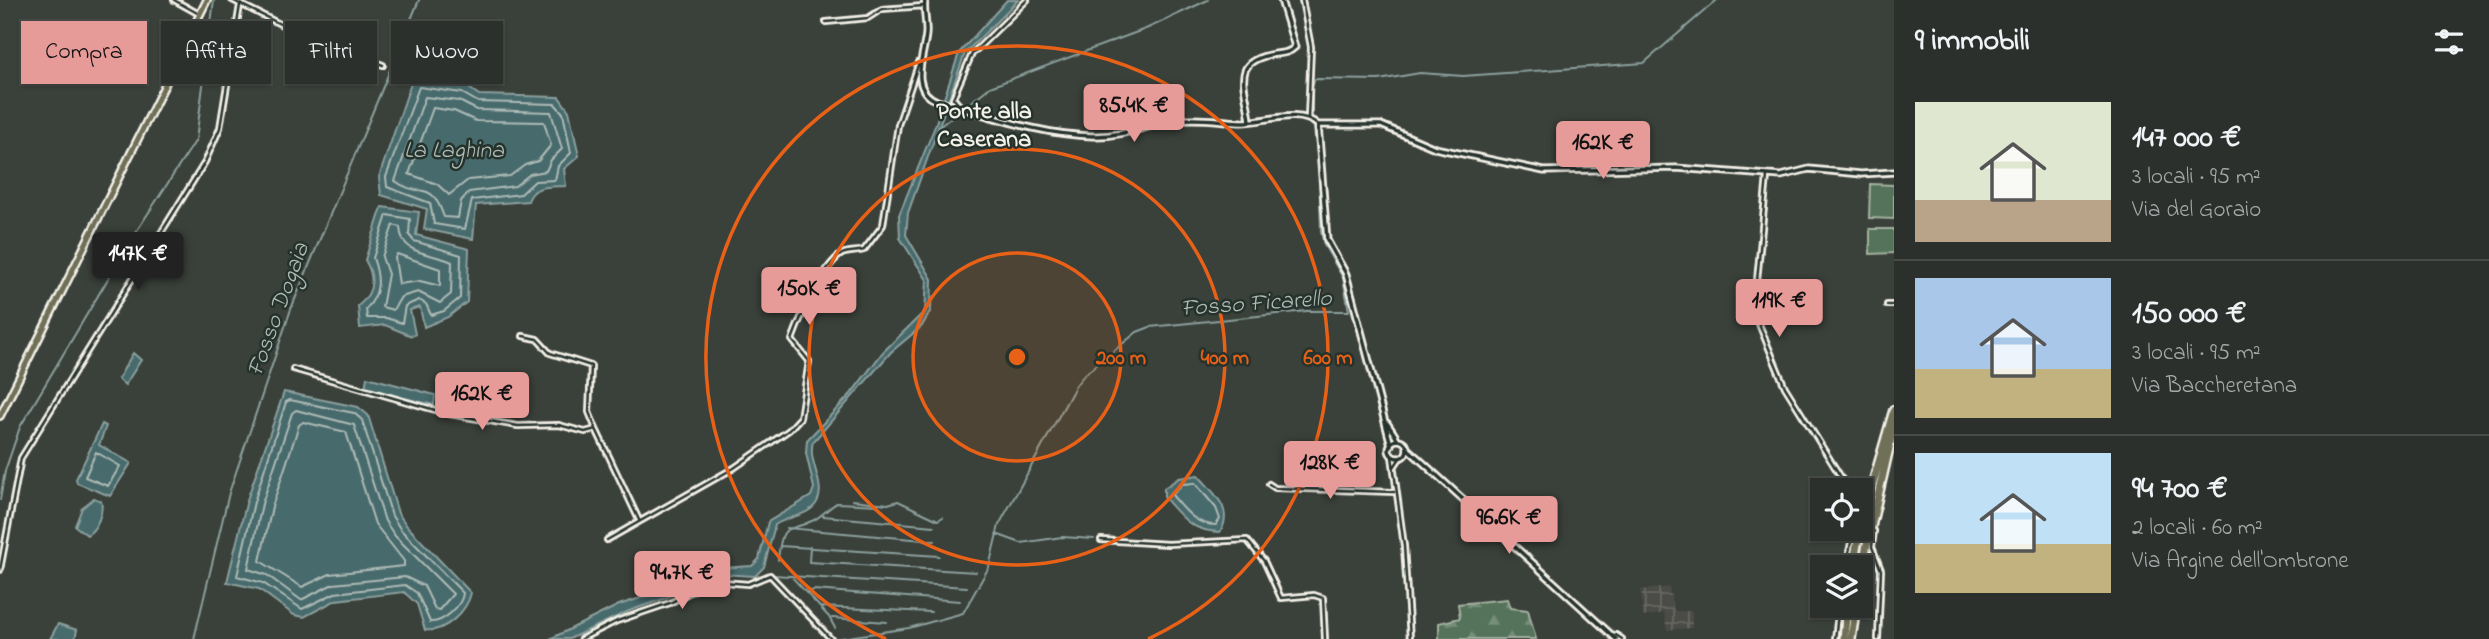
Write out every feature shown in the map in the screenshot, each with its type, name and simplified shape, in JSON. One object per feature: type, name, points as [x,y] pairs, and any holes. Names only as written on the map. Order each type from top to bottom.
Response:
[{"type":"highway","points":[[1873,483],[1894,410]]},
{"type":"highway","points":[[1865,555],[1894,426]]},
{"type":"highway","points":[[1844,639],[1846,618]]},
{"type":"highway","points":[[1851,639],[1854,618]]},
{"type":"main road","points":[[0,416],[207,0]]},
{"type":"street","points":[[174,0],[200,14]]},
{"type":"street","points":[[232,0],[296,32],[331,40],[353,54],[383,65]]},
{"type":"street","points":[[607,540],[734,468],[751,453],[789,430],[800,418],[809,361],[792,340],[820,281],[843,254],[864,250],[882,228],[898,125],[926,35],[925,0]]},
{"type":"street","points":[[960,107],[953,99],[972,54],[1027,0]]},
{"type":"street","points":[[1250,121],[1244,73],[1247,64],[1254,58],[1289,52],[1295,47],[1281,0]]},
{"type":"street","points":[[1302,0],[1311,47],[1313,121],[1327,240],[1346,274],[1391,445],[1404,546],[1410,639]]},
{"type":"street","points":[[0,570],[21,458],[205,162],[220,128],[240,5]]},
{"type":"street","points":[[826,22],[868,18],[882,9],[924,6]]},
{"type":"street","points":[[919,62],[923,87],[929,97],[1048,132],[1093,136],[1136,131],[1179,120],[1250,121],[1269,117],[1381,125],[1435,148],[1544,171],[1676,168],[1782,176],[1809,169],[1861,174],[1894,172]]},
{"type":"street","points":[[1767,174],[1754,312],[1785,387],[1842,478]]},
{"type":"street","points":[[1887,305],[1894,305]]},
{"type":"street","points":[[523,336],[537,339],[550,353],[591,366],[589,408],[596,429],[639,520]]},
{"type":"street","points":[[293,369],[449,414],[518,426],[559,425],[585,432],[596,429]]},
{"type":"street","points":[[1382,415],[1399,441],[1416,458],[1431,467],[1616,637],[1622,639]]},
{"type":"street","points":[[1391,445],[1399,441]]},
{"type":"street","points":[[1394,474],[1395,463],[1402,458],[1407,448]]},
{"type":"street","points":[[1392,456],[1416,458]]},
{"type":"street","points":[[1269,484],[1275,488],[1395,492]]},
{"type":"street","points":[[1874,531],[1872,547],[1881,570],[1878,639]]},
{"type":"street","points":[[1101,540],[1168,544],[1247,540],[1264,561],[1281,598],[1314,595],[1324,600],[1325,639]]},
{"type":"street","points":[[581,639],[617,621],[670,603],[711,581],[748,584],[770,575],[830,638]]},
{"type":"street","points":[[1835,639],[1838,618]]},
{"type":"shaded area","points":[[1669,587],[1674,611],[1692,611],[1692,628],[1667,630],[1664,613],[1643,617],[1641,590]]},
{"type":"green space","points":[[1870,184],[1894,185],[1894,219],[1869,218]]},
{"type":"green space","points":[[1870,229],[1894,229],[1894,253],[1870,254]]},
{"type":"green space","points":[[1507,599],[1510,608],[1528,610],[1536,639],[1439,639],[1439,623],[1460,618],[1458,604]]},
{"type":"water","points":[[1007,0],[1018,0],[965,53],[908,213],[906,235],[932,279],[931,310],[922,326],[891,352],[813,442],[813,459],[820,494],[817,502],[807,512],[775,525],[764,567],[755,576],[720,574],[703,578],[666,598],[629,611],[569,639],[550,639],[619,605],[659,592],[705,569],[752,566],[759,559],[768,522],[811,496],[814,488],[806,453],[807,440],[850,395],[883,352],[925,311],[927,280],[900,238],[899,215],[935,126],[959,53]]},
{"type":"water","name":"La Laghina","points":[[411,84],[466,86],[479,95],[559,97],[569,111],[579,156],[564,169],[566,186],[538,189],[528,201],[476,205],[473,239],[424,229],[427,209],[381,195],[379,177]]},
{"type":"water","points":[[382,207],[419,212],[416,235],[469,249],[467,302],[448,317],[424,327],[420,307],[410,310],[415,334],[412,336],[385,325],[360,328],[358,306],[367,296],[371,284],[365,260]]},
{"type":"water","points":[[133,353],[141,360],[125,385],[118,379]]},
{"type":"water","points":[[367,377],[435,395],[434,405],[365,389]]},
{"type":"water","points":[[284,392],[358,407],[368,415],[398,513],[407,526],[471,593],[465,607],[454,619],[440,628],[425,630],[417,604],[404,592],[336,600],[304,617],[294,615],[259,589],[227,582],[247,500]]},
{"type":"water","points":[[102,424],[106,426],[99,445],[131,463],[110,496],[77,483],[76,479]]},
{"type":"water","points":[[1198,475],[1216,495],[1224,509],[1224,524],[1220,532],[1194,526],[1164,497],[1164,488],[1179,478]]},
{"type":"water","points":[[94,498],[101,501],[101,515],[97,525],[87,535],[75,526],[82,508]]},
{"type":"water","points":[[58,624],[77,630],[75,639],[50,639]]},
{"type":"waterway","points":[[0,500],[5,471],[20,427],[134,235],[196,140],[214,0]]},
{"type":"waterway","name":"Fosso Dogaia","points":[[194,639],[229,493],[291,309],[419,0]]},
{"type":"waterway","points":[[939,127],[990,87],[1148,28],[1208,0]]},
{"type":"waterway","name":"Fosso Ficarello","points":[[834,639],[909,628],[963,613],[989,567],[999,525],[1076,385],[1084,375],[1137,332],[1150,327],[1307,311],[1349,311],[1343,278],[1324,245],[1321,232],[1319,167],[1312,114],[1312,87],[1315,79],[1379,80],[1420,73],[1463,76],[1644,63],[1717,0]]},
{"type":"waterway","points":[[852,500],[888,504],[898,501],[938,520],[943,517]]},
{"type":"waterway","points":[[778,560],[781,539],[787,531],[814,520],[837,503],[878,505]]},
{"type":"waterway","points":[[823,516],[934,526]]},
{"type":"waterway","points":[[787,528],[935,541]]},
{"type":"waterway","points":[[996,534],[1021,543],[1062,537],[1094,539]]},
{"type":"waterway","points":[[780,546],[939,556]]},
{"type":"waterway","points":[[810,547],[809,562],[976,572]]},
{"type":"waterway","points":[[773,575],[967,587]]},
{"type":"waterway","points":[[791,576],[829,617],[835,628]]},
{"type":"waterway","points":[[806,593],[814,590],[960,601]]},
{"type":"waterway","points":[[820,607],[931,612]]},
{"type":"waterway","points":[[832,618],[887,622]]},
{"type":"district","name":"Ponte alla Caserana","points":[[984,124]]}]
